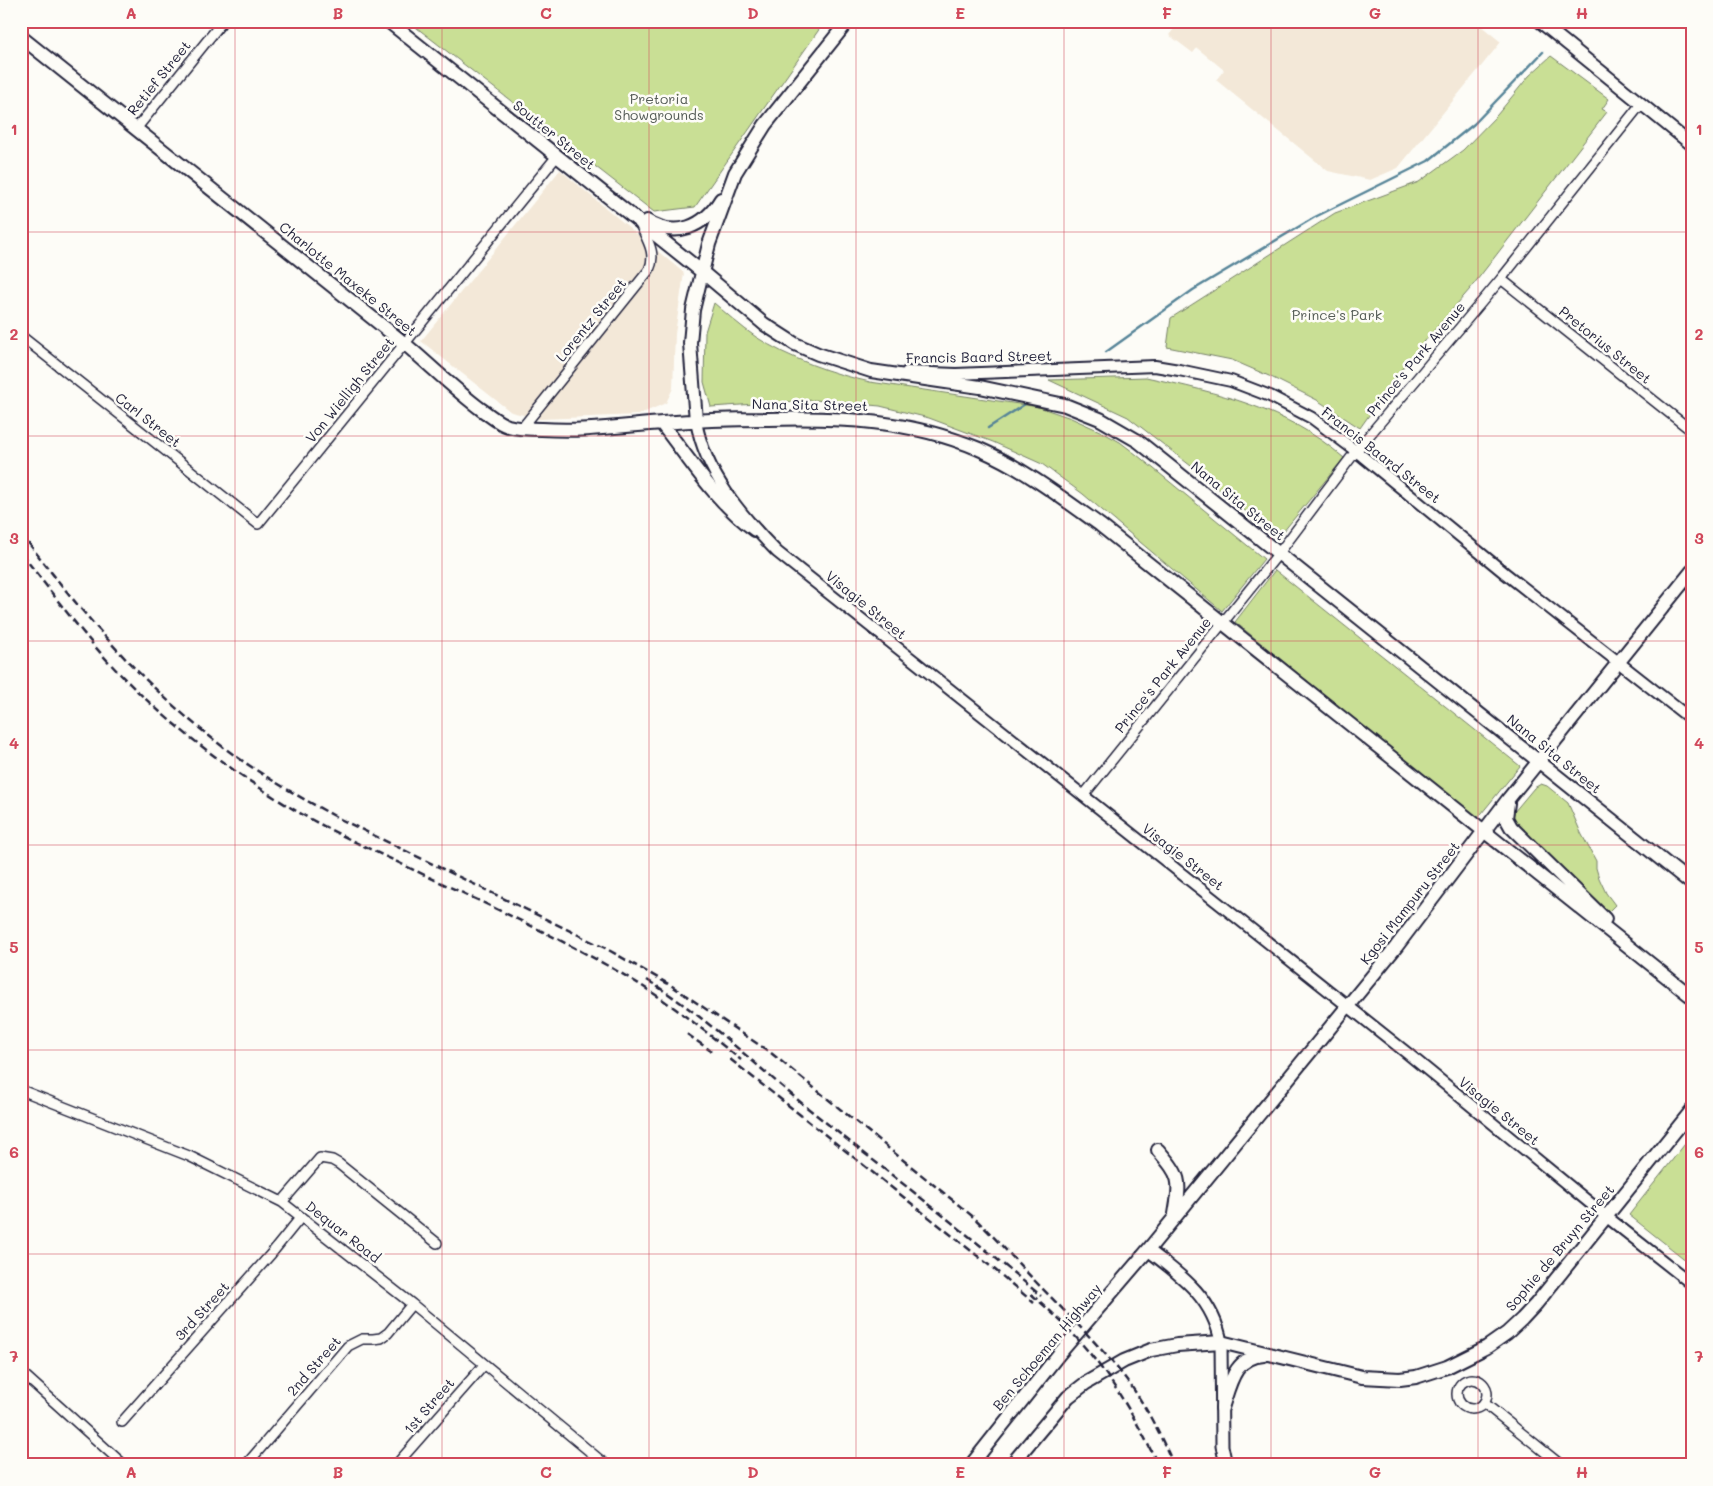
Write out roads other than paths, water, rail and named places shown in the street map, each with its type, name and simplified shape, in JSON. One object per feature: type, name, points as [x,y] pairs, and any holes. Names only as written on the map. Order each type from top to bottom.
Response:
[{"type":"main road","name":"Soutter Street","points":[[388,21],[701,271]]},
{"type":"main road","points":[[612,200],[658,227],[671,230],[695,225],[719,202],[735,172],[765,125],[848,21]]},
{"type":"main road","points":[[1539,21],[1692,145]]},
{"type":"main road","name":"Charlotte Maxeke Street","points":[[21,37],[405,344],[466,398],[495,420],[509,426],[556,430],[602,430],[696,421]]},
{"type":"main road","points":[[696,421],[690,343],[693,310],[708,244],[735,172]]},
{"type":"main road","name":"Nana Sita Street","points":[[701,271],[745,309],[794,344],[818,354],[871,371],[980,387],[1065,405],[1115,427],[1138,441],[1692,884]]},
{"type":"main road","name":"Nana Sita Street","points":[[696,421],[823,418],[912,427],[978,449],[1018,469],[1055,492],[1106,530],[1692,997]]},
{"type":"main road","points":[[661,423],[698,474],[736,515],[755,530]]},
{"type":"main road","name":"Kgosi Mampuru Street","points":[[1148,1250],[1396,947],[1539,761],[1692,571]]},
{"type":"main road","points":[[1510,798],[1505,813],[1511,827],[1587,900],[1636,952]]},
{"type":"main road","name":"Sophie de Bruyn Street","points":[[1221,1342],[1335,1371],[1378,1379],[1416,1377],[1447,1367],[1487,1347],[1507,1333],[1522,1319],[1607,1217],[1692,1110]]},
{"type":"main road","points":[[1158,1150],[1175,1170],[1179,1182],[1174,1217]]},
{"type":"main road","points":[[1148,1250],[1171,1267],[1203,1298],[1218,1329],[1221,1342],[1222,1446],[1226,1465]]},
{"type":"main road","name":"Ben Schoeman Highway","points":[[971,1465],[1059,1354],[1148,1250]]},
{"type":"main road","points":[[1011,1465],[1068,1397],[1086,1383],[1117,1365],[1151,1350],[1178,1345],[1221,1342]]},
{"type":"main road","points":[[1222,1408],[1231,1380],[1241,1364],[1252,1357],[1277,1355]]},
{"type":"main road","points":[[1021,1465],[1068,1397]]},
{"type":"main road","points":[[965,1465],[986,1445]]},
{"type":"street","name":"Retief Street","points":[[136,129],[223,21]]},
{"type":"street","name":"Prince's Park Avenue","points":[[1082,796],[1279,553],[1356,451],[1501,279],[1641,104]]},
{"type":"street","name":"Von Wielligh Street","points":[[258,524],[557,156]]},
{"type":"street","name":"Lorentz Street","points":[[522,428],[649,270],[653,254],[639,222]]},
{"type":"street","name":"Pretorius Street","points":[[1501,279],[1692,431]]},
{"type":"street","name":"Carl Street","points":[[21,336],[258,524]]},
{"type":"street","name":"Francis Baard Street","points":[[871,371],[956,374],[1145,366],[1178,370],[1230,381],[1270,396],[1312,418],[1356,451],[1506,574],[1692,720]]},
{"type":"street","name":"Visagie Street","points":[[696,421],[698,432],[720,482],[755,530],[777,552],[1348,1006],[1692,1284]]},
{"type":"street","name":"Dequar Road","points":[[21,1090],[189,1156],[282,1202],[412,1304],[606,1465]]},
{"type":"street","points":[[282,1202],[320,1158],[326,1158],[339,1164],[437,1243]]},
{"type":"street","name":"3rd Street","points":[[122,1422],[271,1254],[301,1217]]},
{"type":"street","name":"2nd Street","points":[[246,1465],[348,1346],[362,1339],[373,1340],[381,1338],[388,1333],[412,1304]]},
{"type":"street","name":"1st Street","points":[[396,1465],[484,1365]]},
{"type":"street","points":[[21,1372],[124,1465]]},
{"type":"street","points":[[1484,1403],[1561,1465]]},
{"type":"waterway","points":[[1106,352],[1193,290],[1315,217],[1428,161],[1474,124],[1543,52]]},
{"type":"waterway","points":[[988,428],[1025,404]]},
{"type":"railway","points":[[21,533],[106,638],[152,686],[203,731],[235,756],[287,789],[340,819],[605,948],[672,986],[771,1053],[971,1215],[996,1239],[1093,1341],[1126,1379],[1158,1431],[1174,1465]]},
{"type":"railway","points":[[21,553],[81,630],[120,674],[160,712],[225,764],[317,823],[534,927],[617,971],[696,1024],[741,1060]]},
{"type":"railway","points":[[647,980],[708,1024],[804,1105],[953,1223],[1041,1296]]},
{"type":"railway","points":[[687,1034],[711,1051]]},
{"type":"railway","points":[[730,1059],[1034,1303]]},
{"type":"railway","points":[[1031,1294],[1071,1332],[1104,1372],[1133,1416],[1158,1465]]},
{"type":"park label","name":"Pretoria Showgrounds","points":[[659,108]]},
{"type":"park label","name":"Prince's Park","points":[[1337,315]]}]
